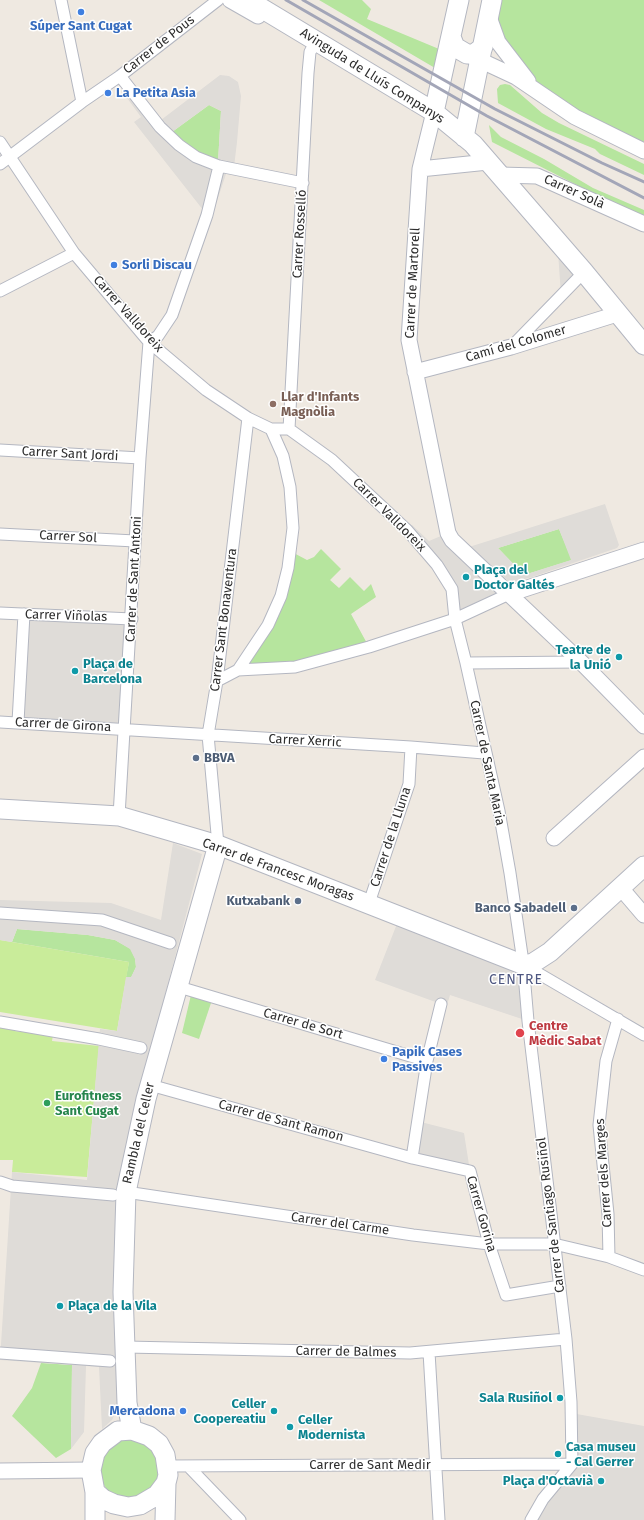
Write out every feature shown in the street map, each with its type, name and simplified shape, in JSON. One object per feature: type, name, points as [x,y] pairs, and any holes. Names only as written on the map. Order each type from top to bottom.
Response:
[{"type":"street","points":[[61,0],[82,102]]},
{"type":"street","name":"Carrer de Pous","points":[[120,76],[218,0]]},
{"type":"street","points":[[230,0],[294,37],[311,38]]},
{"type":"street","name":"Avinguda de Lluís Companys","points":[[248,0],[311,38],[432,120],[464,136],[584,272],[644,345]]},
{"type":"street","points":[[432,120],[459,0]]},
{"type":"street","points":[[464,136],[477,54],[491,8]]},
{"type":"street","points":[[491,8],[498,42],[531,86],[538,92]]},
{"type":"street","points":[[451,37],[454,47],[477,54],[516,77],[575,117],[644,151]]},
{"type":"street","name":"Carrer Rosselló","points":[[289,429],[311,38]]},
{"type":"street","points":[[0,164],[82,102],[120,76],[160,127],[179,145],[196,157],[219,166],[303,183]]},
{"type":"street","name":"Carrer de Martorell","points":[[432,120],[420,169],[409,340],[448,533],[452,540],[509,594]]},
{"type":"street","name":"Carrer Valldoreix","points":[[0,142],[74,253],[149,342],[206,390],[248,418],[271,429],[289,429],[332,460],[406,530],[437,565]]},
{"type":"street","points":[[149,342],[158,336],[172,315],[207,215],[219,166]]},
{"type":"street","points":[[420,169],[494,169]]},
{"type":"street","name":"Carrer Solà","points":[[494,169],[537,176],[644,224]]},
{"type":"street","points":[[0,291],[74,253]]},
{"type":"street","points":[[511,347],[584,272]]},
{"type":"street","name":"Camí del Colomer","points":[[415,372],[511,347],[617,314]]},
{"type":"street","name":"Carrer de Sant Antoni","points":[[119,816],[126,728],[140,458],[149,342]]},
{"type":"street","name":"Carrer Sant Bonaventura","points":[[212,844],[215,822],[208,735],[217,682],[248,418]]},
{"type":"street","points":[[217,682],[238,670],[268,625],[281,596],[288,568],[293,528],[290,487],[283,456],[271,429]]},
{"type":"street","name":"Carrer Sant Jordi","points":[[0,450],[140,458]]},
{"type":"street","name":"Carrer Sol","points":[[0,534],[135,541]]},
{"type":"street","points":[[238,670],[295,667],[369,647],[455,619],[509,594],[644,550]]},
{"type":"street","name":"Carrer de Santa Maria","points":[[437,565],[452,589],[455,619],[466,663],[510,873],[524,966]]},
{"type":"street","points":[[509,594],[581,662],[644,726]]},
{"type":"street","name":"Carrer Viñolas","points":[[0,613],[132,619]]},
{"type":"street","points":[[18,722],[24,614]]},
{"type":"street","points":[[466,663],[581,662]]},
{"type":"street","name":"Carrer de Girona","points":[[0,722],[126,728]]},
{"type":"street","name":"Carrer Xerric","points":[[126,728],[208,735],[411,747],[484,753]]},
{"type":"street","name":"Carrer de la Lluna","points":[[369,903],[409,784],[411,747]]},
{"type":"street","points":[[554,838],[644,757]]},
{"type":"street","name":"Carrer de Francesc Moragas","points":[[0,809],[119,816],[212,844],[369,903],[524,966]]},
{"type":"street","name":"Rambla del Celler","points":[[132,1430],[127,1403],[120,1193],[179,987],[212,844]]},
{"type":"street","points":[[524,966],[533,963],[550,952],[644,866]]},
{"type":"street","points":[[620,888],[644,915]]},
{"type":"street","points":[[0,913],[102,920],[170,943]]},
{"type":"street","points":[[524,966],[644,1035]]},
{"type":"street","name":"Carrer de Santiago Rusiñol","points":[[524,966],[528,1020],[566,1340],[571,1402],[572,1464]]},
{"type":"street","name":"Carrer de Sort","points":[[179,987],[428,1061]]},
{"type":"street","points":[[412,1158],[428,1061],[441,1004]]},
{"type":"street","name":"Carrer dels Marges","points":[[609,1257],[607,1207],[599,1125],[606,1060],[618,1019]]},
{"type":"street","points":[[0,1022],[99,1038],[141,1048]]},
{"type":"street","name":"Carrer de Sant Ramon","points":[[150,1085],[412,1158]]},
{"type":"street","name":"Carrer Gorina","points":[[412,1158],[470,1171],[489,1244],[506,1295],[560,1286]]},
{"type":"street","points":[[0,1182],[12,1186]]},
{"type":"street","points":[[0,1186],[12,1186]]},
{"type":"street","name":"Carrer del Carme","points":[[12,1186],[120,1193],[413,1235],[489,1244],[554,1244],[609,1257],[644,1270]]},
{"type":"street","name":"Carrer de Balmes","points":[[126,1347],[410,1353],[566,1340]]},
{"type":"street","points":[[429,1352],[437,1465],[439,1520]]},
{"type":"street","points":[[0,1354],[110,1361]]},
{"type":"street","points":[[95,1520],[95,1492],[91,1470],[95,1454],[102,1443],[118,1431],[132,1430],[149,1436],[159,1444],[167,1474],[165,1520]]},
{"type":"street","points":[[531,1520],[542,1499],[572,1464]]},
{"type":"street","name":"Carrer de Sant Medir","points":[[167,1474],[189,1467],[572,1464]]},
{"type":"street","points":[[189,1467],[240,1520]]},
{"type":"street","points":[[0,1471],[91,1470]]},
{"type":"street","points":[[95,1492],[114,1504],[135,1506],[156,1495],[167,1474]]},
{"type":"green space","points":[[319,0],[362,0],[371,9],[367,19],[439,49],[435,68]]},
{"type":"green space","points":[[492,0],[644,0],[644,151],[538,92],[498,42]]},
{"type":"green space","points":[[500,85],[510,85],[542,113],[559,123],[644,164],[644,175],[600,154],[595,149],[546,129],[498,103],[497,89]]},
{"type":"green space","points":[[209,105],[221,111],[218,162],[198,154],[172,132]]},
{"type":"green space","points":[[489,125],[501,137],[544,159],[593,188],[644,210],[644,219],[492,142]]},
{"type":"green space","points":[[559,529],[572,560],[524,575],[498,548]]},
{"type":"green space","points":[[321,549],[341,569],[330,580],[339,588],[350,577],[364,591],[371,584],[376,597],[351,614],[369,647],[295,667],[247,669],[253,650],[268,625],[290,551],[307,560],[314,557]]},
{"type":"green space","points":[[17,929],[88,935],[115,940],[131,949],[135,958],[136,967],[131,978],[126,977],[129,962],[12,942]]},
{"type":"green space","points":[[0,940],[129,962],[117,1031],[0,1012]]},
{"type":"green space","points":[[191,995],[212,1000],[199,1039],[182,1033]]},
{"type":"green space","name":"Eurofitness Sant Cugat","points":[[0,1026],[14,1027],[14,1031],[53,1035],[52,1041],[99,1046],[87,1177],[12,1172],[13,1160],[0,1160]]},
{"type":"green space","points":[[41,1363],[72,1365],[71,1449],[56,1458],[12,1416],[32,1388]]},
{"type":"green space","points":[[125,1438],[138,1438],[157,1451],[159,1484],[129,1501],[109,1492],[101,1481],[99,1471],[103,1454],[112,1444]]},
{"type":"shaded area","points":[[220,75],[229,76],[238,82],[241,96],[234,167],[227,171],[214,210],[207,215],[134,122],[141,117],[127,98],[137,90],[161,120]],"holes":[[[209,105],[221,111],[218,162],[198,154],[172,132]]]},
{"type":"shaded area","points":[[558,252],[584,272],[561,295]]},
{"type":"shaded area","points":[[605,504],[619,545],[617,548],[511,583],[469,547]],"holes":[[[559,529],[571,560],[524,575],[498,548]]]},
{"type":"shaded area","name":"Plaça del Doctor Galtés","points":[[412,525],[429,541],[448,533],[501,592],[455,619],[452,589],[407,530]]},
{"type":"shaded area","name":"Plaça de Barcelona","points":[[24,614],[132,619],[126,728],[18,722]]},
{"type":"shaded area","points":[[173,843],[202,854],[138,1098],[119,1405],[112,1420],[102,1429],[99,1367],[86,1366],[84,1432],[71,1449],[72,1365],[0,1360],[12,1172],[87,1180],[100,1029],[117,1031],[126,977],[131,977],[136,967],[135,959],[130,949],[115,940],[88,935],[17,929],[12,942],[0,940],[0,900],[111,903],[161,920]]},
{"type":"shaded area","points":[[400,916],[524,965],[528,1021],[450,995],[447,1005],[441,1004],[375,980]]},
{"type":"shaded area","points":[[417,1121],[464,1133],[470,1171],[408,1157]]},
{"type":"shaded area","name":"Plaça d'Octavià","points":[[571,1413],[644,1426],[644,1520],[531,1520],[572,1464]]},
{"type":"railway","points":[[286,0],[487,116],[644,198]]},
{"type":"railway","points":[[303,0],[495,109],[602,163],[644,182]]},
{"type":"place","name":"Súper Sant Cugat","points":[[81,12]]},
{"type":"place","name":"La Petita Asia","points":[[108,93]]},
{"type":"place","name":"Sorli Discau","points":[[114,265]]},
{"type":"place","name":"Llar d'Infants Magnòlia","points":[[273,404]]},
{"type":"place","name":"Plaça del Doctor Galtés","points":[[466,577]]},
{"type":"place","name":"Teatre de la Unió","points":[[619,657]]},
{"type":"place","name":"Plaça de Barcelona","points":[[75,671]]},
{"type":"place","name":"BBVA","points":[[196,758]]},
{"type":"place","name":"Kutxabank","points":[[298,901]]},
{"type":"place","name":"Banco Sabadell","points":[[574,908]]},
{"type":"place","name":"Centre Mèdic Sabat","points":[[520,1033]]},
{"type":"place","name":"Papik Cases Passives","points":[[384,1059]]},
{"type":"place","name":"Eurofitness Sant Cugat","points":[[47,1103]]},
{"type":"place","name":"Plaça de la Vila","points":[[60,1306]]},
{"type":"place","name":"Sala Rusiñol","points":[[560,1398]]},
{"type":"place","name":"Mercadona","points":[[183,1411]]},
{"type":"place","name":"Celler Coopereatiu","points":[[274,1411]]},
{"type":"place","name":"Celler Modernista","points":[[290,1427]]},
{"type":"place","name":"Casa museu - Cal Gerrer","points":[[558,1454]]},
{"type":"place","name":"Plaça d'Octavià","points":[[601,1481]]},
{"type":"district","name":"CENTRE","points":[[516,980]]}]
